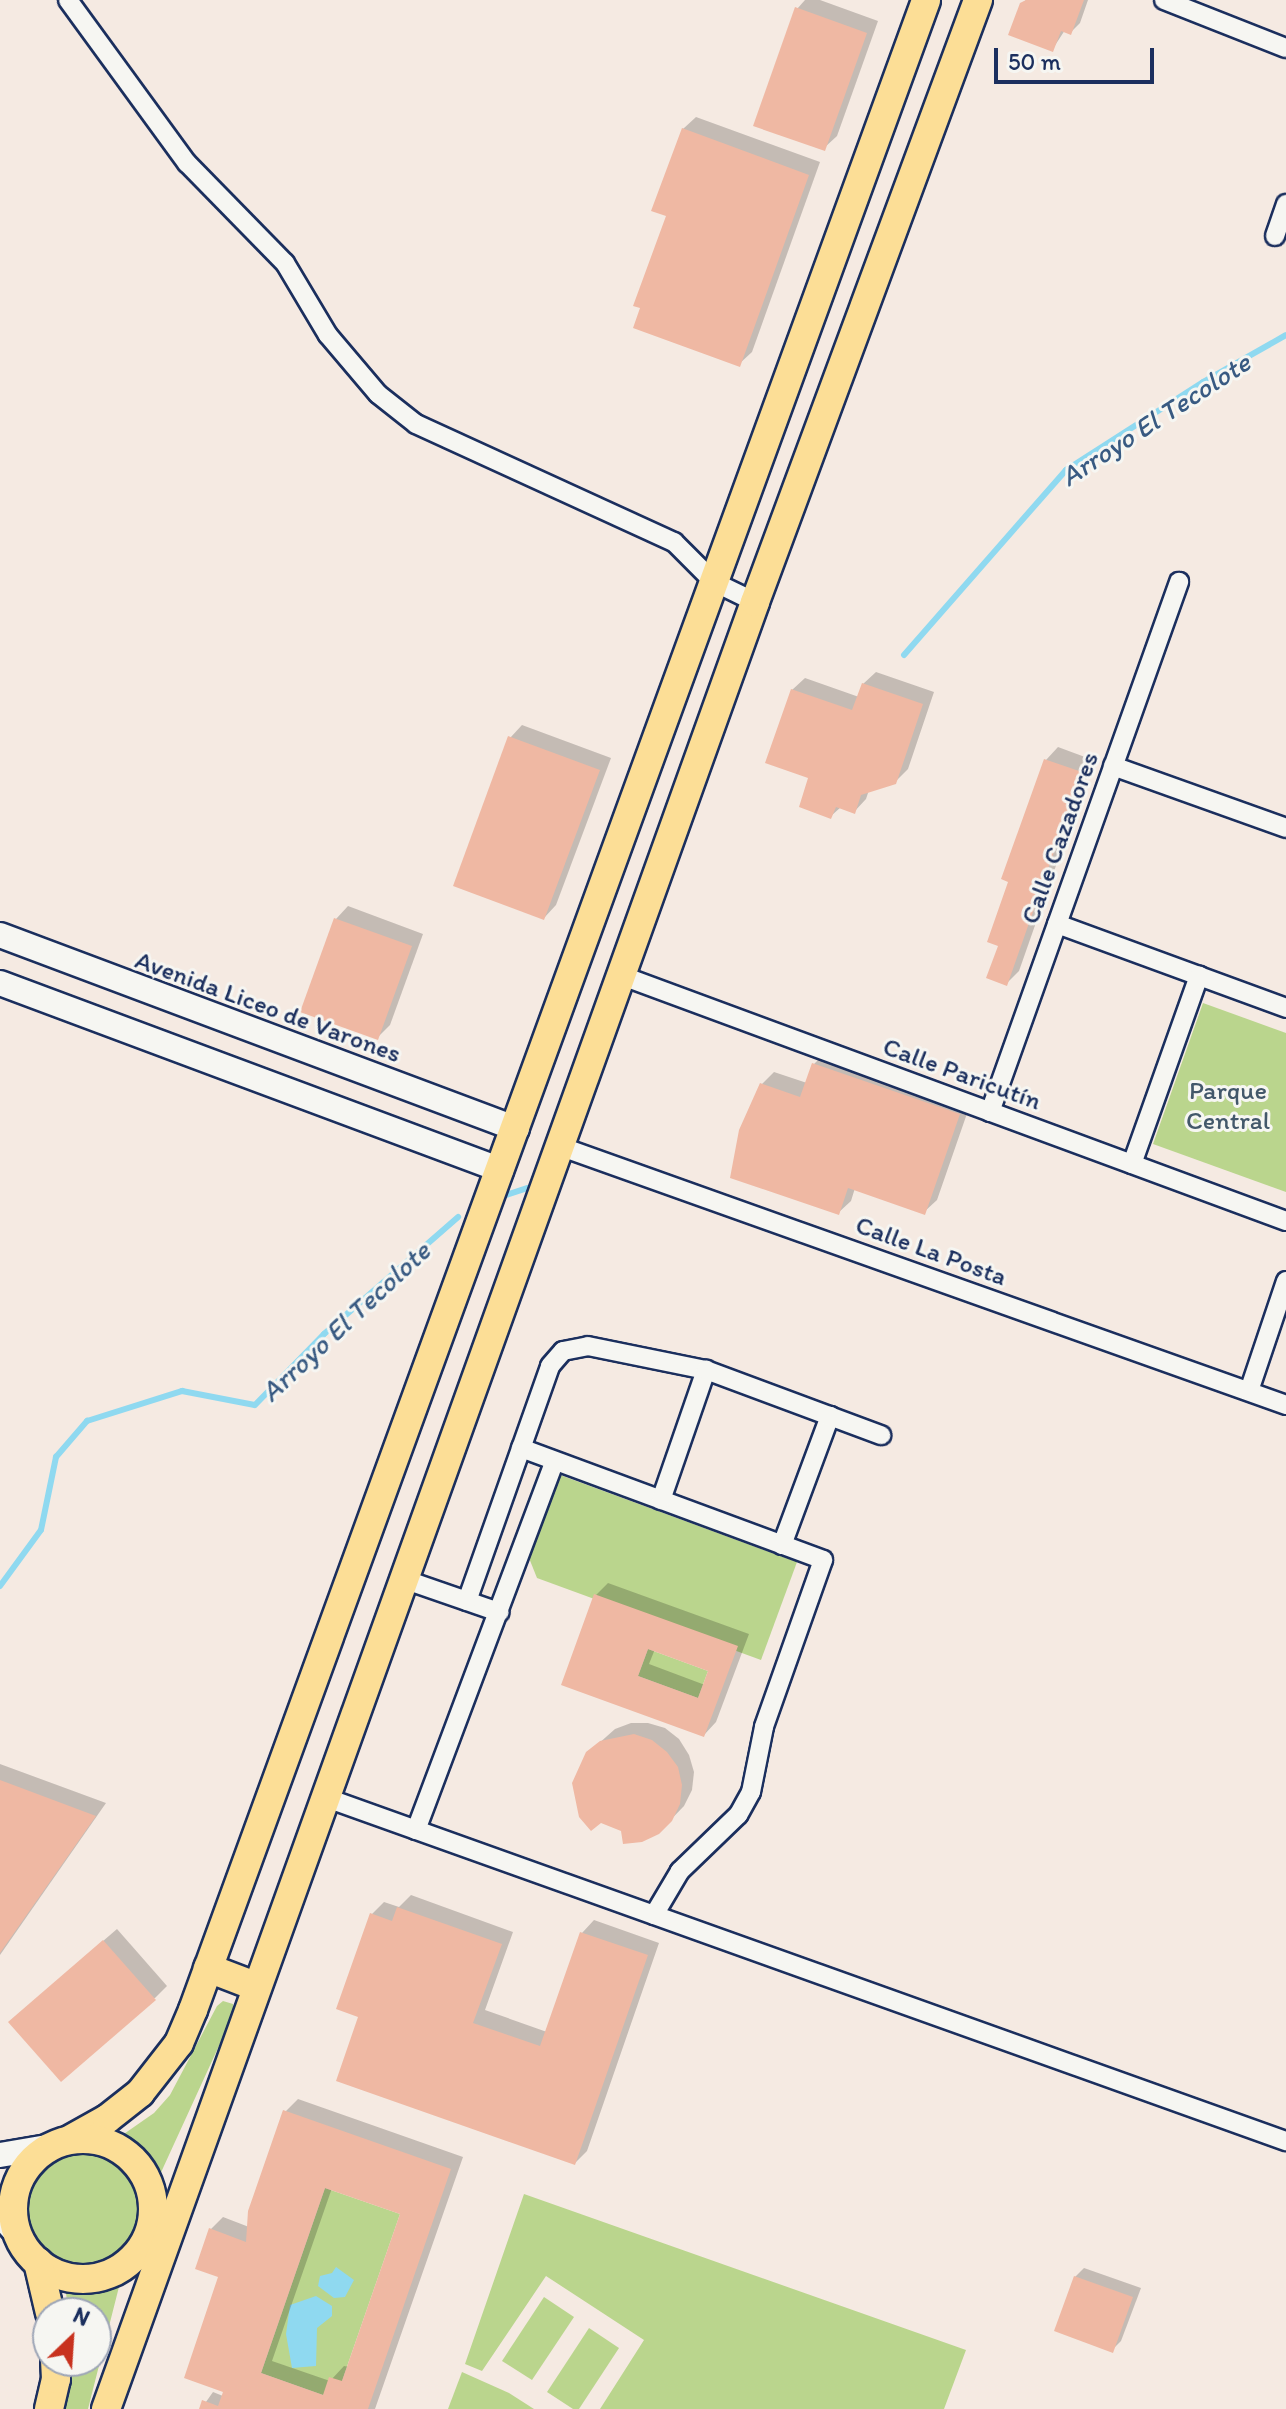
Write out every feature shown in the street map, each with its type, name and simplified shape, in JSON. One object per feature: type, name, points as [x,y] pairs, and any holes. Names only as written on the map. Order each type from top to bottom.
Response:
[{"type":"main road","points":[[46,2297],[38,2262],[9,2225],[14,2196],[32,2160],[107,2119],[159,2072],[179,2043],[517,1129],[926,0]]},
{"type":"main road","points":[[106,2409],[255,1986],[755,602],[978,0]]},
{"type":"main road","points":[[469,1259],[512,1274]]},
{"type":"main road","points":[[208,1968],[255,1986]]},
{"type":"main road","points":[[98,2409],[137,2253],[242,2025]]},
{"type":"main road","points":[[60,2143],[92,2139],[113,2145],[130,2157],[143,2173],[151,2193],[153,2214]]},
{"type":"main road","points":[[38,2262],[68,2276],[100,2277],[121,2268],[137,2253]]},
{"type":"main road","points":[[49,2409],[56,2377]]},
{"type":"street","points":[[68,0],[187,163],[285,263],[328,335],[378,394],[416,424],[674,542],[714,582],[755,602]]},
{"type":"street","points":[[1164,0],[1286,48]]},
{"type":"street","points":[[1275,236],[1286,204]]},
{"type":"street","name":"Calle Cazadores","points":[[990,1112],[1179,582]]},
{"type":"street","points":[[1113,766],[1286,828]]},
{"type":"street","points":[[1057,924],[1286,1008]]},
{"type":"street","name":"Avenida Liceo de Varones","points":[[0,935],[517,1129]]},
{"type":"street","name":"Calle Paricutín","points":[[620,975],[1286,1221]]},
{"type":"street","points":[[1132,1164],[1199,976]]},
{"type":"street","points":[[0,983],[501,1170]]},
{"type":"street","name":"Calle La Posta","points":[[559,1146],[1286,1405]]},
{"type":"street","points":[[1249,1391],[1286,1281]]},
{"type":"street","points":[[467,1601],[550,1366],[563,1351],[588,1346],[706,1370],[881,1435]]},
{"type":"street","points":[[661,1500],[706,1370]]},
{"type":"street","points":[[782,1545],[830,1416]]},
{"type":"street","points":[[521,1448],[823,1560],[764,1727],[751,1792],[738,1815],[680,1871],[654,1915]]},
{"type":"street","points":[[416,1830],[555,1461]]},
{"type":"street","points":[[403,1579],[499,1612]]},
{"type":"street","points":[[324,1797],[1286,2141]]},
{"type":"street","points":[[0,2155],[60,2143]]},
{"type":"green space","name":"Parque Central","points":[[1203,1003],[1286,1033],[1286,1192],[1153,1144]]},
{"type":"green space","points":[[560,1475],[797,1562],[761,1660],[537,1578],[529,1558]]},
{"type":"green space","points":[[648,1649],[708,1671],[698,1698],[638,1676]]},
{"type":"green space","points":[[223,2001],[233,2004],[234,2013],[158,2179],[149,2162],[121,2136],[154,2113],[170,2095],[217,2006]]},
{"type":"green space","points":[[82,2152],[103,2156],[121,2169],[134,2187],[138,2208],[134,2229],[121,2247],[103,2260],[82,2264],[61,2260],[43,2247],[30,2229],[26,2208],[30,2187],[43,2169],[61,2156]]},
{"type":"green space","points":[[325,2188],[400,2214],[342,2381],[323,2395],[261,2373]]},
{"type":"green space","points":[[524,2194],[966,2350],[944,2409],[600,2409],[644,2340],[546,2276],[482,2371],[465,2364]]},
{"type":"green space","points":[[121,2279],[112,2314],[112,2297],[67,2297],[65,2287],[94,2288]]},
{"type":"green space","points":[[544,2297],[574,2317],[532,2380],[502,2361]]},
{"type":"green space","points":[[589,2328],[619,2348],[579,2409],[573,2409],[547,2392]]},
{"type":"green space","points":[[462,2372],[509,2393],[534,2409],[448,2409]]},
{"type":"green space","points":[[70,2377],[96,2377],[88,2409],[64,2409]]},
{"type":"water","points":[[336,2267],[354,2280],[345,2297],[334,2298],[318,2286],[320,2276],[332,2273]]},
{"type":"water","points":[[316,2296],[332,2306],[332,2316],[317,2328],[316,2366],[292,2368],[286,2334],[290,2305]]},
{"type":"building","points":[[1026,0],[1084,0],[1071,35],[1061,31],[1053,52],[1008,35],[1020,3]]},
{"type":"building","points":[[795,7],[867,33],[825,151],[753,126]]},
{"type":"building","points":[[682,128],[809,175],[740,367],[633,328],[640,308],[633,306],[666,216],[651,211]]},
{"type":"building","points":[[862,683],[923,704],[896,784],[861,795],[855,814],[836,807],[831,819],[799,807],[808,778],[765,763],[791,689],[852,710]]},
{"type":"building","points":[[508,736],[600,770],[544,920],[453,886]]},
{"type":"building","points":[[1044,759],[1082,772],[1007,986],[986,978],[998,946],[987,942],[1008,882],[1001,879]]},
{"type":"building","points":[[334,918],[412,946],[378,1040],[300,1012]]},
{"type":"building","points":[[812,1063],[960,1114],[925,1215],[848,1188],[839,1215],[730,1178],[739,1130],[760,1083],[800,1097]]},
{"type":"building","points":[[594,1594],[738,1646],[704,1737],[561,1685]],"holes":[[[648,1649],[708,1671],[698,1698],[638,1676]]]},
{"type":"building","points":[[634,1734],[652,1740],[667,1752],[678,1767],[682,1785],[680,1804],[672,1821],[659,1834],[642,1842],[623,1844],[621,1831],[601,1823],[591,1831],[579,1817],[572,1783],[586,1752],[600,1741]]},
{"type":"building","points":[[0,1780],[96,1816],[0,1953]]},
{"type":"building","points":[[397,1907],[502,1944],[473,2023],[540,2046],[580,1932],[648,1955],[575,2165],[336,2081],[358,2017],[336,2009],[370,1913],[392,1921]]},
{"type":"building","points":[[103,1940],[156,2000],[61,2082],[8,2022]]},
{"type":"building","points":[[283,2110],[451,2169],[368,2409],[199,2409],[202,2400],[218,2406],[223,2392],[184,2378],[218,2277],[195,2269],[209,2228],[246,2242],[248,2211]],"holes":[[[325,2188],[400,2214],[342,2381],[329,2377],[323,2395],[261,2373]]]},
{"type":"building","points":[[1074,2276],[1133,2297],[1113,2353],[1054,2331]]},
{"type":"waterway","name":"Arroyo El Tecolote","points":[[904,655],[1066,470],[1203,382],[1286,335]]},
{"type":"waterway","name":"Arroyo El Tecolote","points":[[503,1196],[528,1188]]},
{"type":"waterway","name":"Arroyo El Tecolote","points":[[0,1586],[41,1530],[56,1457],[87,1421],[182,1391],[255,1405],[324,1334],[458,1217]]}]
